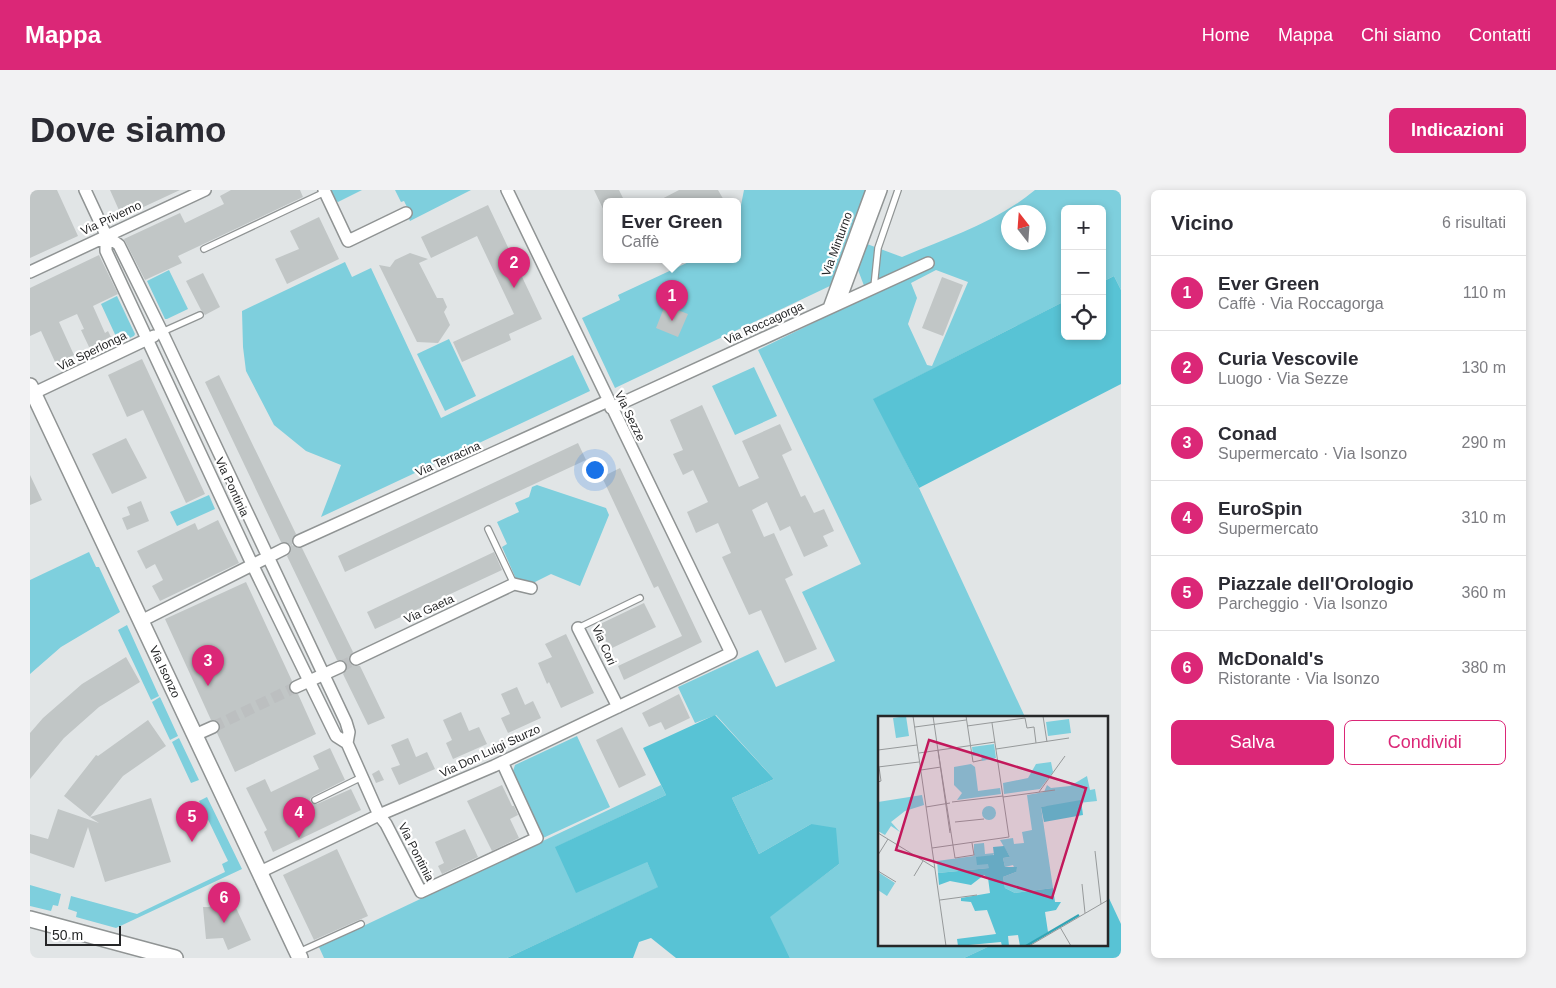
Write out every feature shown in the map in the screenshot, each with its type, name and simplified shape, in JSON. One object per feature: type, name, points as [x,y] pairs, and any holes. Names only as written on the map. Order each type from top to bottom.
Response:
[{"type":"main road","name":"Via Isonzo","points":[[32,390],[299,955]]},
{"type":"main road","points":[[30,919],[175,958]]},
{"type":"street","name":"Via Pontinia","points":[[85,190],[106,235],[106,251],[252,564],[336,736],[347,743],[379,816],[386,824],[421,892],[537,838],[502,762]]},
{"type":"street","name":"Via Priverno","points":[[30,272],[205,190]]},
{"type":"street","name":"Via Sezze","points":[[507,190],[731,653]]},
{"type":"street","name":"Via Minturno","points":[[834,306],[872,190]]},
{"type":"street","name":"Via Minturno","points":[[834,306],[881,190]]},
{"type":"street","points":[[325,191],[348,241],[406,212]]},
{"type":"street","name":"Via Pontinia","points":[[106,235],[118,245],[162,332],[346,722],[349,732],[347,743]]},
{"type":"street","name":"Via Roccagorga","points":[[610,404],[928,263]]},
{"type":"street","name":"Via Sperlonga","points":[[32,390],[162,332]]},
{"type":"street","name":"Via Terracina","points":[[299,542],[610,404]]},
{"type":"street","points":[[141,621],[284,549]]},
{"type":"street","points":[[514,584],[531,588]]},
{"type":"street","name":"Via Gaeta","points":[[356,659],[514,584]]},
{"type":"street","name":"Via Cori","points":[[578,628],[618,707]]},
{"type":"street","name":"Via Don Luigi Sturzo","points":[[260,872],[379,816],[502,762],[731,653]]},
{"type":"street","points":[[296,687],[340,666]]},
{"type":"street","points":[[195,735],[213,727]]},
{"type":"lane","points":[[874,287],[878,248],[898,190]]},
{"type":"lane","points":[[204,249],[325,191]]},
{"type":"lane","points":[[162,332],[200,315]]},
{"type":"lane","points":[[488,529],[514,584]]},
{"type":"lane","name":"Via Cori","points":[[578,628],[640,598]]},
{"type":"lane","points":[[315,800],[362,777]]},
{"type":"lane","points":[[299,955],[361,924]]},
{"type":"shaded area","points":[[331,190],[362,190],[338,202]]},
{"type":"shaded area","points":[[395,190],[471,190],[410,221],[408,217],[411,215],[404,201],[401,202]]},
{"type":"shaded area","points":[[744,190],[866,190],[832,285],[615,388],[582,318],[620,300],[618,295],[687,263],[741,263],[741,205]]},
{"type":"shaded area","points":[[1035,190],[1121,190],[1121,290],[1114,276],[1106,280],[1106,205],[1061,205],[1061,303],[874,399],[919,488],[1025,716],[878,716],[878,946],[990,946],[964,958],[790,958],[769,917],[839,864],[811,824],[759,854],[732,798],[774,779],[716,715],[695,723],[678,687],[758,650],[776,687],[835,661],[802,592],[861,564],[758,350],[868,296],[858,270],[867,244],[902,257],[1001,213],[1001,250],[1046,250],[1046,205],[1014,205]],"holes":[[[936,270],[968,282],[932,366],[927,365],[908,324],[917,298],[911,283]]]},
{"type":"shaded area","points":[[345,262],[352,277],[371,268],[441,418],[573,355],[590,391],[321,517],[341,465],[306,451],[274,425],[246,371],[242,311]]},
{"type":"shaded area","points":[[169,270],[188,309],[165,319],[147,281]]},
{"type":"shaded area","points":[[1114,276],[1121,290],[1121,384],[919,488],[873,399],[1061,303],[1061,340],[1106,340],[1106,280]]},
{"type":"shaded area","points":[[117,296],[135,334],[119,343],[101,304]]},
{"type":"shaded area","points":[[449,339],[476,396],[445,411],[417,354]]},
{"type":"shaded area","points":[[754,367],[777,416],[735,435],[712,386]]},
{"type":"shaded area","points":[[537,485],[606,508],[609,515],[580,586],[551,574],[533,583],[516,579],[502,547],[507,544],[497,522],[519,512],[515,503],[529,497],[532,487]]},
{"type":"shaded area","points":[[209,495],[215,509],[177,526],[170,512]]},
{"type":"shaded area","points":[[89,552],[96,567],[99,567],[120,612],[61,647],[30,674],[30,580]]},
{"type":"shaded area","points":[[127,625],[159,696],[151,700],[118,630]]},
{"type":"shaded area","points":[[160,697],[178,736],[170,740],[152,702]]},
{"type":"shaded area","points":[[715,715],[774,779],[732,798],[759,854],[811,824],[836,828],[839,864],[770,917],[790,958],[676,958],[651,938],[639,942],[633,958],[507,958],[658,887],[647,862],[576,893],[555,847],[666,795],[643,748]]},
{"type":"shaded area","points":[[577,736],[610,807],[543,838],[513,771],[515,765]]},
{"type":"shaded area","points":[[179,738],[199,780],[191,783],[172,742]]},
{"type":"shaded area","points":[[661,785],[666,795],[556,847],[647,862],[659,887],[507,958],[324,958],[319,947]]},
{"type":"shaded area","points":[[207,797],[242,869],[116,928],[76,917],[77,912],[68,909],[71,896],[137,914],[225,872],[222,864],[228,861],[199,801]]},
{"type":"shaded area","points":[[30,885],[61,894],[58,906],[53,905],[51,911],[30,906]]},
{"type":"shaded area","points":[[1108,896],[1121,924],[1121,958],[964,958],[990,946],[1108,946]]},
{"type":"building","points":[[30,190],[57,190],[78,236],[30,258]]},
{"type":"building","points":[[110,190],[180,190],[122,217]]},
{"type":"building","points":[[231,190],[300,190],[303,197],[178,256],[182,263],[145,280],[124,239],[180,213],[185,223],[224,204],[220,196]]},
{"type":"building","points":[[594,190],[619,190],[623,198],[603,198],[603,209]]},
{"type":"building","points":[[679,190],[718,190],[723,198],[664,198]]},
{"type":"building","points":[[488,205],[542,319],[509,334],[511,340],[462,362],[453,342],[514,314],[477,236],[431,258],[421,237]]},
{"type":"building","points":[[319,217],[339,259],[287,284],[275,259],[299,249],[290,231]]},
{"type":"building","points":[[410,253],[428,259],[419,263],[437,298],[443,298],[447,307],[444,312],[450,325],[438,343],[417,342],[379,265],[390,267],[395,260]]},
{"type":"building","points":[[99,255],[118,294],[93,306],[105,333],[108,331],[112,339],[90,349],[81,330],[84,329],[77,314],[59,322],[74,355],[56,364],[41,331],[30,336],[30,288]]},
{"type":"building","points":[[203,273],[220,307],[205,315],[186,281]]},
{"type":"building","points":[[942,277],[963,285],[943,336],[922,328]]},
{"type":"building","points":[[665,305],[688,314],[678,337],[656,328]]},
{"type":"building","points":[[142,359],[205,494],[186,503],[143,410],[127,417],[108,375]]},
{"type":"building","points":[[219,375],[296,534],[292,540],[292,545],[302,548],[353,652],[349,658],[349,663],[360,666],[385,718],[368,725],[343,674],[347,668],[347,663],[337,660],[287,556],[290,553],[291,546],[288,543],[281,542],[205,382]]},
{"type":"building","points":[[702,405],[739,487],[759,478],[742,441],[780,424],[792,450],[782,455],[801,497],[805,495],[814,513],[824,509],[834,531],[823,536],[828,546],[804,557],[790,526],[780,531],[767,502],[752,510],[764,537],[774,533],[793,575],[785,579],[817,649],[785,663],[761,610],[749,615],[722,557],[731,553],[718,523],[696,533],[687,512],[708,502],[693,470],[683,475],[673,454],[683,450],[670,420]]},
{"type":"building","points":[[126,438],[147,478],[112,494],[92,454]]},
{"type":"building","points":[[578,443],[586,460],[345,572],[338,556]]},
{"type":"building","points":[[620,468],[702,642],[624,680],[618,666],[682,636],[658,586],[654,588],[602,477]]},
{"type":"building","points":[[30,475],[42,500],[30,505]]},
{"type":"building","points":[[141,501],[149,521],[127,530],[122,518],[130,515],[127,507]]},
{"type":"building","points":[[218,520],[239,563],[160,601],[152,586],[163,580],[155,564],[146,569],[137,551],[195,523],[198,530]]},
{"type":"building","points":[[494,552],[502,570],[375,629],[367,612]]},
{"type":"building","points":[[246,582],[292,681],[289,691],[298,694],[316,734],[235,772],[217,733],[220,724],[217,721],[211,720],[165,619]]},
{"type":"building","points":[[644,603],[656,627],[610,649],[598,625]]},
{"type":"building","points":[[566,634],[594,693],[561,708],[549,682],[547,684],[538,663],[552,657],[545,644]]},
{"type":"building","points":[[126,657],[140,682],[99,707],[64,738],[30,779],[30,733],[43,718],[82,684]]},
{"type":"building","points":[[517,687],[525,705],[533,701],[541,718],[508,733],[501,718],[510,714],[501,694]]},
{"type":"building","points":[[679,694],[690,718],[665,730],[661,722],[649,727],[642,713]]},
{"type":"building","points":[[461,712],[469,731],[479,727],[487,744],[453,759],[446,743],[452,740],[443,720]]},
{"type":"building","points":[[148,720],[166,746],[123,776],[90,817],[64,796],[96,755],[98,756]]},
{"type":"building","points":[[622,727],[646,775],[619,788],[596,740]]},
{"type":"building","points":[[408,738],[416,757],[427,752],[435,769],[399,785],[391,768],[400,765],[391,745]]},
{"type":"building","points":[[330,748],[345,780],[313,796],[310,799],[311,802],[317,804],[351,789],[361,810],[273,852],[264,832],[267,830],[246,788],[265,779],[271,792],[319,769],[313,756]]},
{"type":"building","points":[[379,770],[384,780],[376,783],[372,774]]},
{"type":"building","points":[[502,785],[518,815],[510,819],[519,838],[492,851],[467,801]]},
{"type":"building","points":[[151,798],[171,862],[105,882],[88,827],[74,868],[30,853],[30,834],[48,839],[58,809],[99,823],[90,817]]},
{"type":"building","points":[[465,829],[478,857],[442,874],[438,866],[444,863],[435,842]]},
{"type":"building","points":[[337,849],[368,916],[314,940],[283,875]]},
{"type":"building","points":[[231,897],[251,940],[228,950],[223,938],[206,939],[203,907],[209,907]]},
{"type":"tunnel","points":[[340,667],[356,659]]},
{"type":"tunnel","points":[[213,727],[296,687]]},
{"type":"place","name":"Curia Vescovile","points":[[514,288]]},
{"type":"place","name":"Ever Green","points":[[672,321]]},
{"type":"place","name":"Conad","points":[[208,686]]},
{"type":"place","name":"EuroSpin","points":[[299,838]]},
{"type":"place","name":"Piazzale dell'Orologio","points":[[192,842]]},
{"type":"place","name":"McDonald's","points":[[224,923]]}]
